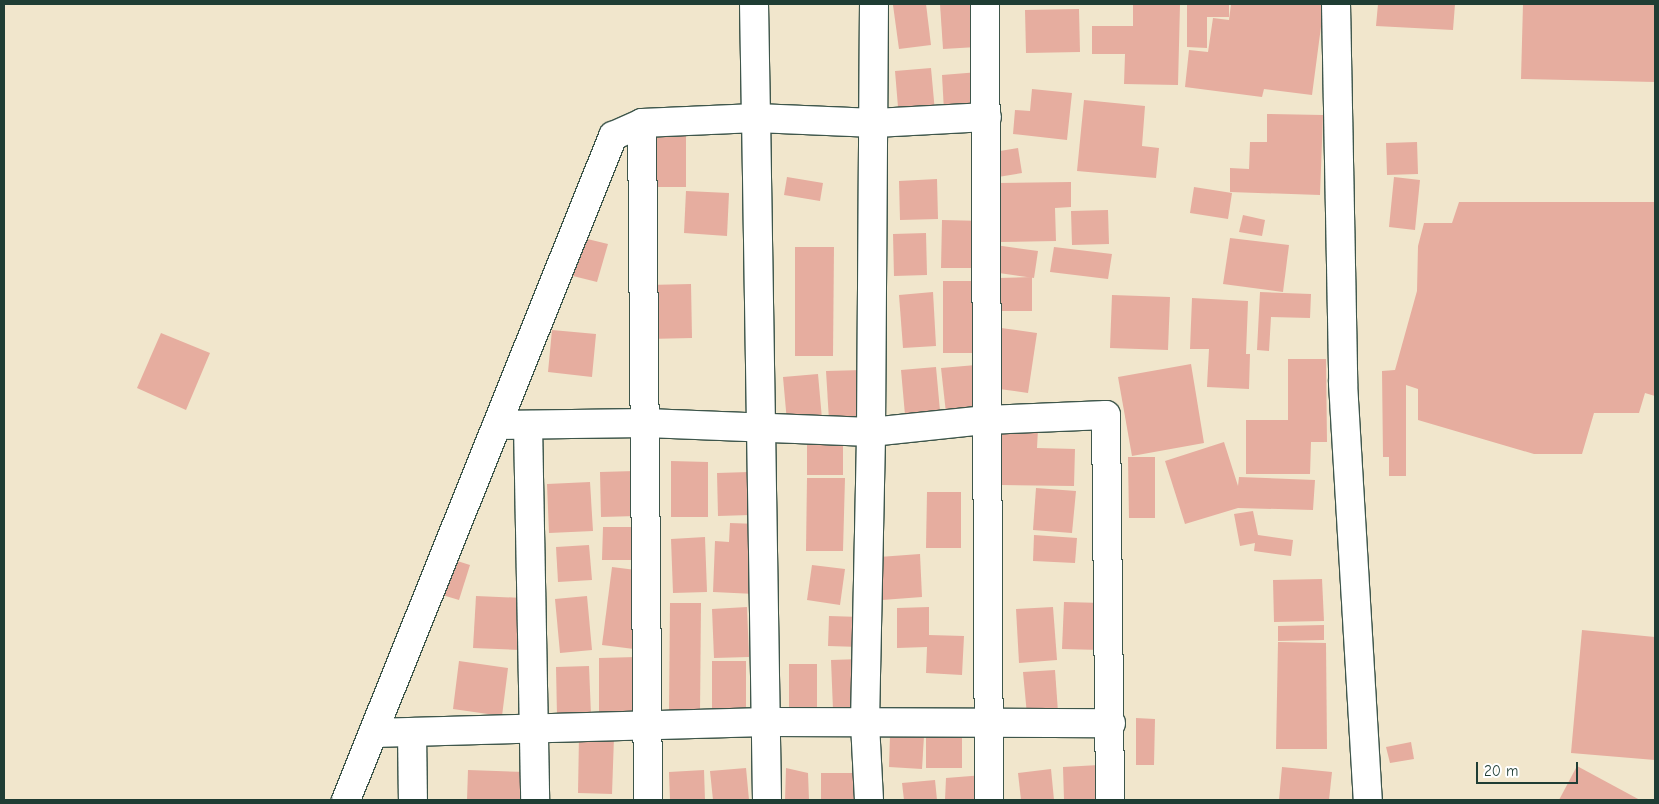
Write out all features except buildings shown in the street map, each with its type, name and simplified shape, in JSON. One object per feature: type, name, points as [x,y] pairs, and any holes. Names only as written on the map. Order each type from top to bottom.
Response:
[{"type":"street","points":[[754,4],[767,800]]},
{"type":"street","points":[[869,800],[865,723],[875,123],[874,4]]},
{"type":"street","points":[[985,4],[989,800]]},
{"type":"street","points":[[1336,4],[1343,383],[1368,800]]},
{"type":"street","points":[[346,800],[614,136],[642,123],[756,118],[875,123],[987,116]]},
{"type":"street","points":[[642,123],[648,800]]},
{"type":"street","points":[[497,425],[646,422],[871,432],[986,420],[1106,414],[1111,723],[1110,800]]},
{"type":"street","points":[[528,425],[535,800]]},
{"type":"street","points":[[373,733],[766,722],[1111,723]]},
{"type":"street","points":[[412,732],[413,800]]}]
